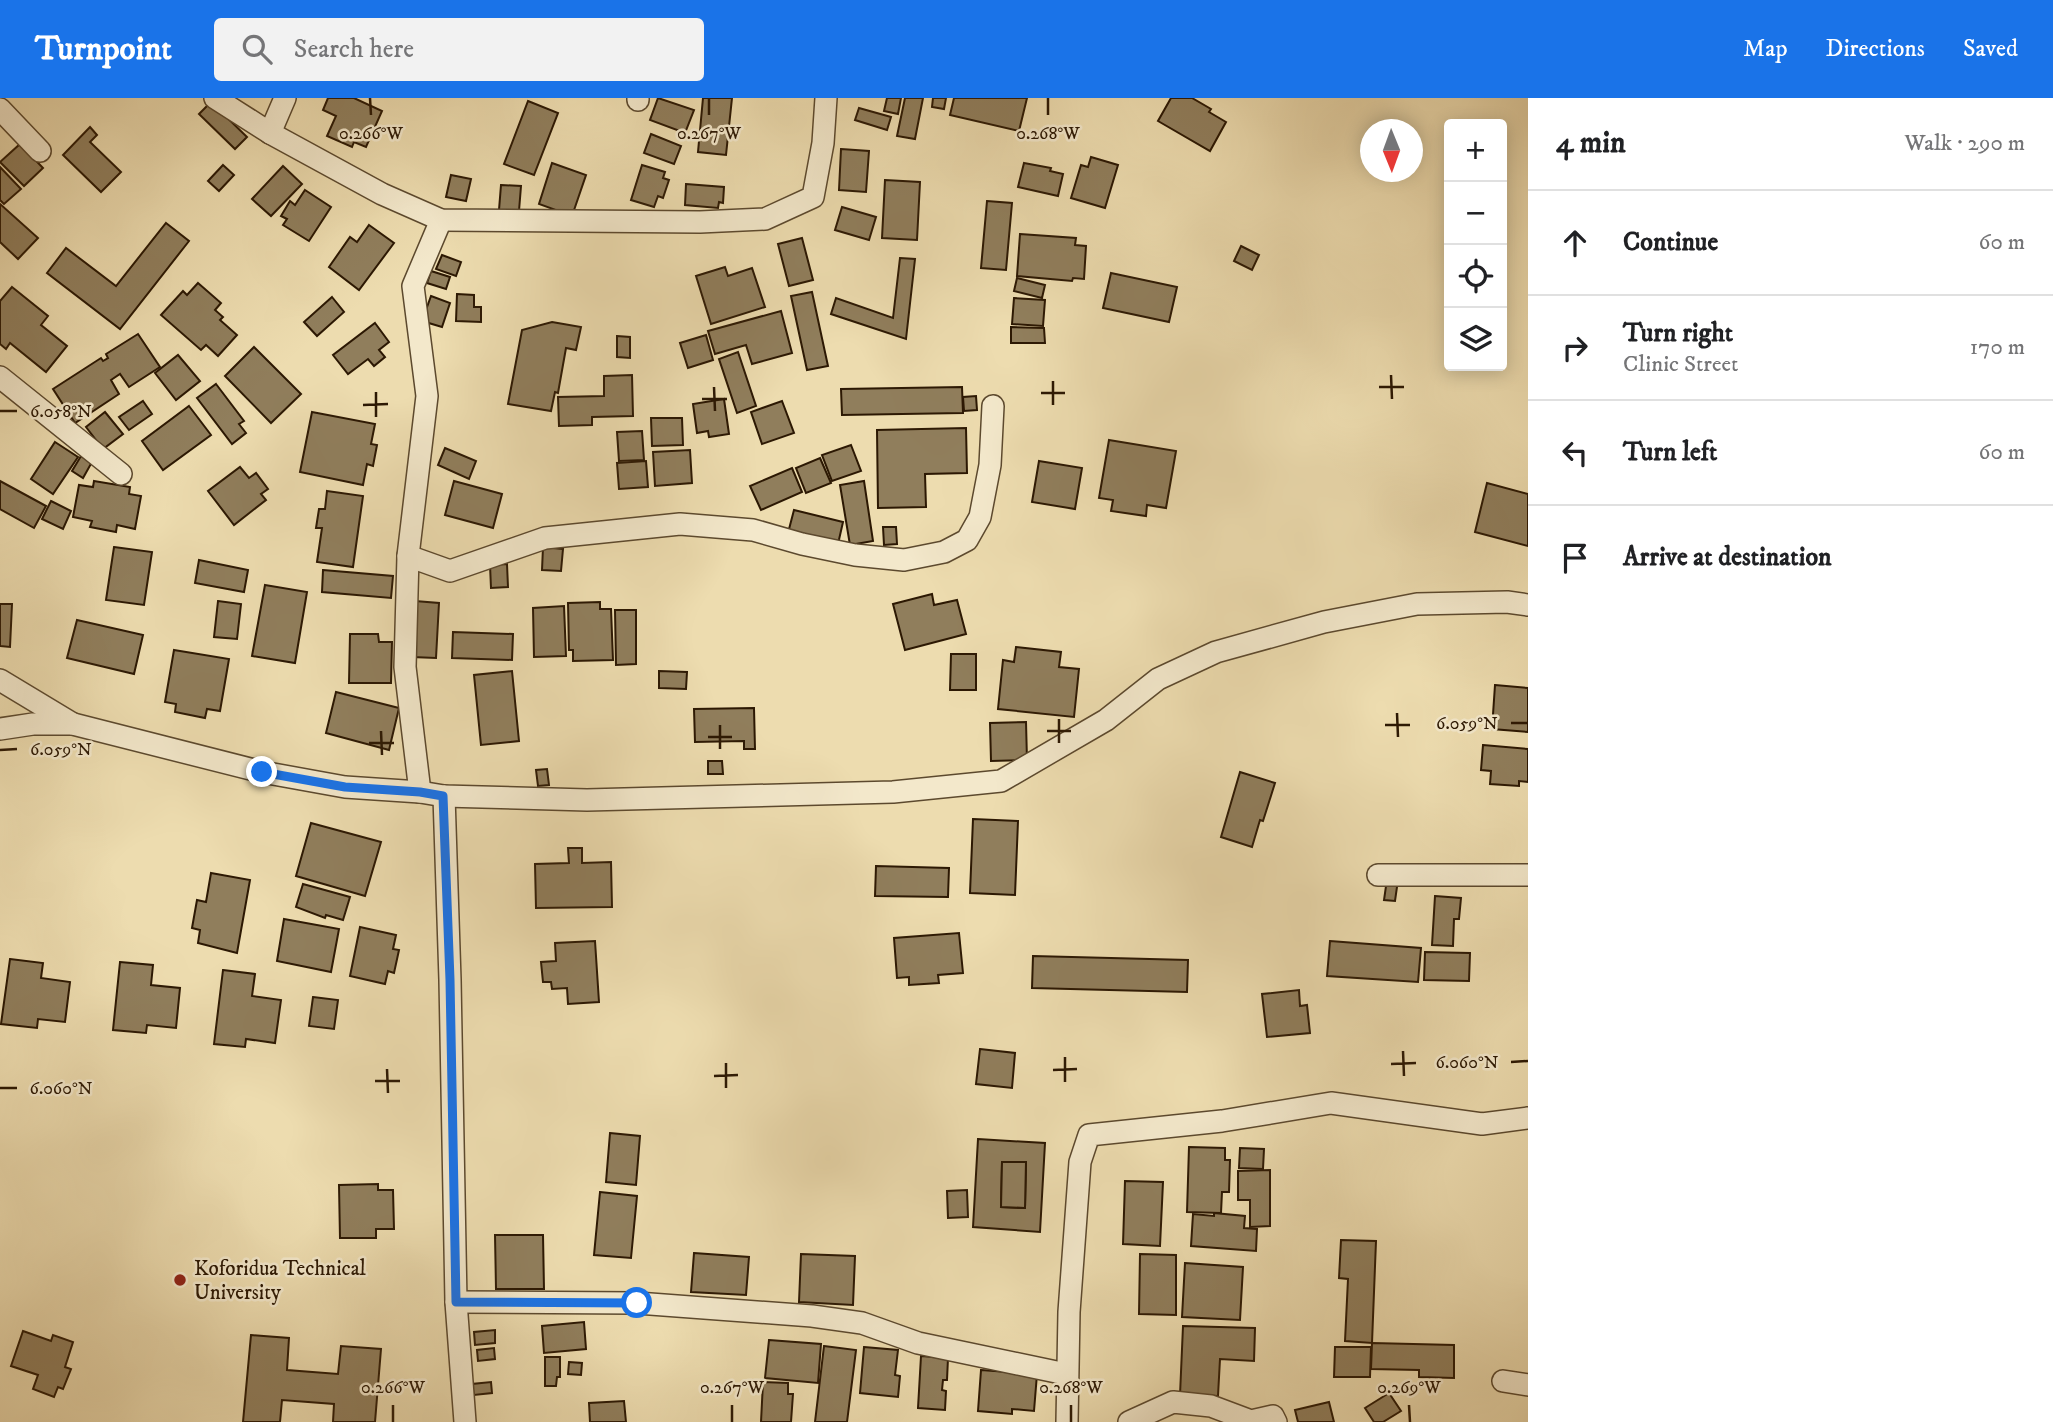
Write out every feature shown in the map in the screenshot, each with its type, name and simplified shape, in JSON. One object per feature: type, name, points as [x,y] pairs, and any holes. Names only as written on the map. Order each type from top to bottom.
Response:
[{"type":"street","points":[[215,98],[270,133],[382,194],[441,220],[700,222],[765,219],[813,197],[823,143],[826,98]]},
{"type":"street","points":[[270,133],[285,98]]},
{"type":"street","points":[[0,109],[40,151]]},
{"type":"street","points":[[420,792],[405,667],[408,556],[427,396],[413,286],[441,220]]},
{"type":"street","points":[[0,377],[121,474]]},
{"type":"street","points":[[408,556],[450,570],[545,538],[680,524],[753,530],[855,555],[904,560],[944,552],[967,540],[980,517],[990,465],[993,406]]},
{"type":"street","points":[[0,729],[33,724],[73,724],[262,772],[345,787],[443,796],[587,800],[893,792],[1001,781],[1106,720],[1158,679],[1216,652],[1324,622],[1417,604],[1507,602],[1528,605]]},
{"type":"street","points":[[0,680],[73,724]]},
{"type":"street","points":[[443,796],[450,980],[456,1302],[465,1422]]},
{"type":"street","points":[[1378,875],[1528,875]]},
{"type":"street","points":[[1067,1422],[1066,1374],[1080,1162],[1089,1135],[1222,1121],[1331,1103],[1482,1124],[1528,1118]]},
{"type":"street","points":[[456,1302],[637,1303],[812,1316],[862,1323],[918,1343],[1066,1374]]},
{"type":"street","points":[[1503,1381],[1528,1385]]},
{"type":"street","points":[[1129,1422],[1173,1402],[1211,1406],[1251,1421],[1273,1416],[1276,1422]]},
{"type":"building","points":[[328,98],[354,98],[382,111],[366,147],[354,142],[352,147],[327,136],[336,116],[323,110]]},
{"type":"building","points":[[658,98],[694,110],[685,133],[650,120]]},
{"type":"building","points":[[703,98],[732,98],[726,155],[698,152]]},
{"type":"building","points":[[887,98],[901,98],[898,114],[884,111]]},
{"type":"building","points":[[905,98],[923,98],[915,139],[897,136]]},
{"type":"building","points":[[933,98],[946,98],[944,109],[932,107]]},
{"type":"building","points":[[954,98],[1027,98],[1019,131],[950,115]]},
{"type":"building","points":[[1171,98],[1192,98],[1226,122],[1210,151],[1158,121]]},
{"type":"building","points":[[528,101],[558,113],[534,175],[504,164]]},
{"type":"building","points":[[211,102],[247,137],[235,149],[199,114]]},
{"type":"building","points":[[859,108],[891,117],[887,130],[855,120]]},
{"type":"building","points":[[90,127],[97,135],[90,142],[121,172],[101,192],[63,155]]},
{"type":"building","points":[[651,134],[681,146],[674,164],[644,153]]},
{"type":"building","points":[[20,144],[43,168],[24,186],[0,162]]},
{"type":"building","points":[[841,149],[869,151],[866,192],[839,190]]},
{"type":"building","points":[[1091,157],[1118,165],[1105,208],[1071,198],[1081,165],[1088,167]]},
{"type":"building","points":[[552,163],[586,175],[572,216],[539,204]]},
{"type":"building","points":[[1024,163],[1051,168],[1050,171],[1063,174],[1058,196],[1018,187]]},
{"type":"building","points":[[223,165],[234,175],[219,191],[208,181]]},
{"type":"building","points":[[642,165],[665,172],[663,178],[669,180],[663,198],[658,196],[654,207],[631,200]]},
{"type":"building","points":[[283,166],[302,184],[271,216],[252,199]]},
{"type":"building","points":[[0,167],[21,189],[4,204],[0,200]]},
{"type":"building","points":[[451,175],[471,179],[466,201],[446,197]]},
{"type":"building","points":[[885,180],[920,182],[917,240],[882,238]]},
{"type":"building","points":[[686,184],[724,187],[723,203],[719,202],[718,208],[685,205]]},
{"type":"building","points":[[501,185],[521,186],[519,211],[499,210]]},
{"type":"building","points":[[305,190],[331,207],[309,241],[283,225],[287,219],[281,216],[290,201],[295,205]]},
{"type":"building","points":[[987,201],[1012,203],[1006,270],[981,268]]},
{"type":"building","points":[[0,204],[38,238],[18,259],[0,242]]},
{"type":"building","points":[[842,207],[876,217],[869,240],[835,230]]},
{"type":"building","points":[[166,223],[189,241],[120,329],[47,273],[66,248],[116,286]]},
{"type":"building","points":[[369,225],[394,243],[359,290],[329,267],[350,237],[357,242]]},
{"type":"building","points":[[1020,234],[1076,238],[1075,245],[1086,246],[1084,279],[1073,278],[1072,281],[1017,276]]},
{"type":"building","points":[[802,238],[813,280],[789,286],[778,244]]},
{"type":"building","points":[[1241,246],[1259,255],[1252,270],[1234,261]]},
{"type":"building","points":[[442,255],[461,262],[456,276],[436,269]]},
{"type":"building","points":[[900,258],[915,259],[906,339],[831,314],[836,298],[893,318]]},
{"type":"building","points":[[725,267],[728,276],[752,268],[765,307],[711,324],[696,276]]},
{"type":"building","points":[[431,271],[450,277],[446,289],[427,283]]},
{"type":"building","points":[[1111,273],[1177,287],[1169,322],[1103,308]]},
{"type":"building","points":[[1017,278],[1045,285],[1042,298],[1014,291]]},
{"type":"building","points":[[198,283],[221,303],[215,310],[223,317],[220,320],[237,335],[218,356],[206,345],[201,350],[161,315],[183,291],[187,295]]},
{"type":"building","points":[[12,287],[48,316],[41,325],[67,346],[46,372],[10,343],[6,349],[0,344],[0,301]]},
{"type":"building","points":[[812,292],[828,366],[807,370],[791,296]]},
{"type":"building","points":[[457,294],[474,295],[474,307],[481,307],[481,322],[456,321]]},
{"type":"building","points":[[431,296],[450,303],[442,327],[422,321]]},
{"type":"building","points":[[332,297],[344,312],[317,336],[304,322]]},
{"type":"building","points":[[1014,298],[1045,300],[1043,326],[1012,324]]},
{"type":"building","points":[[781,311],[792,353],[752,364],[746,345],[715,354],[708,331]]},
{"type":"building","points":[[552,322],[581,327],[576,350],[566,348],[558,393],[555,392],[551,411],[508,404],[522,330]]},
{"type":"building","points":[[375,323],[389,342],[379,350],[385,357],[374,366],[368,359],[348,374],[333,355]]},
{"type":"building","points":[[1011,327],[1044,328],[1045,343],[1011,343]]},
{"type":"building","points":[[138,334],[160,367],[129,387],[120,374],[111,380],[119,394],[75,423],[53,389],[101,358],[103,361],[108,358],[106,354]]},
{"type":"building","points":[[706,335],[713,360],[688,368],[680,343]]},
{"type":"building","points":[[617,336],[630,337],[630,358],[617,357]]},
{"type":"building","points":[[254,347],[301,394],[271,423],[225,376]]},
{"type":"building","points":[[738,352],[756,406],[737,413],[719,359]]},
{"type":"building","points":[[178,355],[200,381],[176,400],[155,373]]},
{"type":"building","points":[[632,375],[633,416],[592,417],[592,425],[559,426],[558,397],[604,396],[604,376]]},
{"type":"building","points":[[216,384],[244,421],[239,424],[246,433],[232,444],[197,398]]},
{"type":"building","points":[[962,387],[963,413],[842,415],[841,389]]},
{"type":"building","points":[[976,396],[977,410],[964,411],[963,397]]},
{"type":"building","points":[[724,399],[729,434],[709,437],[708,431],[697,433],[693,404]]},
{"type":"building","points":[[143,401],[152,414],[129,430],[119,417]]},
{"type":"building","points":[[782,401],[794,433],[762,444],[751,412]]},
{"type":"building","points":[[189,406],[211,435],[163,470],[142,441]]},
{"type":"building","points":[[105,412],[123,434],[103,449],[86,427]]},
{"type":"building","points":[[312,412],[375,424],[371,444],[377,445],[373,466],[367,464],[363,485],[300,472]]},
{"type":"building","points":[[651,418],[682,418],[683,445],[652,446]]},
{"type":"building","points":[[966,428],[967,473],[925,474],[926,507],[878,508],[877,430]]},
{"type":"building","points":[[642,431],[644,460],[619,461],[617,432]]},
{"type":"building","points":[[1109,440],[1176,451],[1166,508],[1147,505],[1146,516],[1111,511],[1113,500],[1099,498]]},
{"type":"building","points":[[55,442],[78,457],[53,494],[31,479]]},
{"type":"building","points":[[851,445],[861,471],[832,481],[822,455]]},
{"type":"building","points":[[445,448],[476,461],[469,479],[438,465]]},
{"type":"building","points":[[690,450],[692,483],[655,486],[653,452]]},
{"type":"building","points":[[81,456],[92,462],[83,478],[72,471]]},
{"type":"building","points":[[820,458],[831,483],[806,493],[796,468]]},
{"type":"building","points":[[646,461],[648,487],[619,489],[617,463]]},
{"type":"building","points":[[1039,461],[1082,468],[1075,509],[1032,502]]},
{"type":"building","points":[[240,467],[249,478],[256,473],[268,489],[261,494],[266,500],[234,525],[208,491]]},
{"type":"building","points":[[792,468],[802,492],[761,510],[750,486]]},
{"type":"building","points":[[0,481],[46,506],[34,528],[0,509]]},
{"type":"building","points":[[94,481],[130,487],[129,494],[141,496],[135,529],[117,525],[116,532],[90,527],[92,521],[73,517],[79,485],[93,487]]},
{"type":"building","points":[[454,481],[502,494],[493,528],[445,515]]},
{"type":"building","points":[[864,481],[873,541],[850,545],[840,485]]},
{"type":"building","points":[[1487,483],[1528,494],[1528,546],[1475,532]]},
{"type":"building","points":[[327,491],[363,496],[353,567],[317,562],[322,528],[316,528],[319,509],[325,509]]},
{"type":"building","points":[[51,501],[71,511],[63,529],[42,519]]},
{"type":"building","points":[[794,510],[843,522],[838,544],[788,533]]},
{"type":"building","points":[[883,527],[896,527],[897,544],[884,545]]},
{"type":"building","points":[[114,547],[152,552],[144,605],[106,600]]},
{"type":"building","points":[[543,547],[563,549],[561,571],[542,570]]},
{"type":"building","points":[[199,560],[248,570],[244,592],[195,583]]},
{"type":"building","points":[[507,564],[508,587],[491,588],[490,565]]},
{"type":"building","points":[[323,570],[393,576],[391,598],[322,592]]},
{"type":"building","points":[[265,585],[307,592],[295,663],[252,656]]},
{"type":"building","points":[[932,594],[934,605],[957,600],[966,634],[905,650],[893,604]]},
{"type":"building","points":[[218,601],[241,604],[237,639],[214,637]]},
{"type":"building","points":[[415,601],[439,603],[436,658],[412,657]]},
{"type":"building","points":[[600,602],[600,609],[611,609],[613,660],[573,661],[573,650],[569,650],[568,603]]},
{"type":"building","points":[[0,604],[12,604],[10,647],[0,646]]},
{"type":"building","points":[[564,606],[566,656],[534,657],[533,608]]},
{"type":"building","points":[[615,610],[636,610],[636,664],[616,665]]},
{"type":"building","points":[[77,620],[143,635],[134,674],[67,658]]},
{"type":"building","points":[[453,632],[513,634],[512,660],[452,658]]},
{"type":"building","points":[[350,634],[378,634],[379,642],[392,642],[391,683],[349,683]]},
{"type":"building","points":[[1016,647],[1061,652],[1059,667],[1079,669],[1074,717],[998,709],[1003,660],[1014,662]]},
{"type":"building","points":[[174,650],[229,659],[220,711],[207,709],[205,718],[175,712],[176,704],[165,702]]},
{"type":"building","points":[[951,654],[976,654],[976,690],[950,690]]},
{"type":"building","points":[[512,671],[519,741],[481,745],[474,675]]},
{"type":"building","points":[[659,671],[687,672],[686,689],[659,688]]},
{"type":"building","points":[[1495,685],[1528,688],[1528,732],[1492,729]]},
{"type":"building","points":[[336,692],[399,708],[389,750],[326,733]]},
{"type":"building","points":[[754,708],[755,749],[744,749],[744,741],[695,742],[694,709]]},
{"type":"building","points":[[1026,722],[1027,760],[991,761],[990,723]]},
{"type":"building","points":[[1483,745],[1528,749],[1528,782],[1519,781],[1519,786],[1490,784],[1491,771],[1481,770]]},
{"type":"building","points":[[708,761],[722,761],[723,774],[708,774]]},
{"type":"building","points":[[547,769],[549,785],[538,786],[536,770]]},
{"type":"building","points":[[1240,772],[1275,783],[1252,847],[1221,837]]},
{"type":"building","points":[[973,819],[1018,821],[1015,895],[970,893]]},
{"type":"building","points":[[311,823],[381,842],[365,896],[296,876]]},
{"type":"building","points":[[568,848],[582,848],[582,863],[611,862],[612,907],[536,908],[535,864],[569,863]]},
{"type":"building","points":[[876,866],[949,868],[948,897],[875,896]]},
{"type":"building","points":[[211,873],[250,880],[237,953],[198,943],[200,930],[192,928],[197,900],[206,902]]},
{"type":"building","points":[[1387,879],[1398,880],[1395,901],[1384,900]]},
{"type":"building","points":[[303,884],[350,897],[343,920],[326,915],[325,918],[296,907]]},
{"type":"building","points":[[1435,896],[1461,898],[1459,919],[1454,919],[1453,946],[1432,945]]},
{"type":"building","points":[[284,919],[339,929],[331,972],[277,961]]},
{"type":"building","points":[[360,927],[396,935],[393,949],[399,950],[394,973],[388,971],[385,984],[350,976]]},
{"type":"building","points":[[959,933],[963,973],[938,975],[939,983],[909,985],[909,977],[897,978],[894,938]]},
{"type":"building","points":[[595,941],[599,1002],[568,1004],[567,988],[552,989],[551,982],[543,982],[541,962],[556,961],[555,943]]},
{"type":"building","points":[[1330,941],[1421,948],[1418,982],[1327,976]]},
{"type":"building","points":[[1425,952],[1470,953],[1469,981],[1424,980]]},
{"type":"building","points":[[1033,956],[1188,960],[1187,992],[1032,988]]},
{"type":"building","points":[[10,959],[43,963],[41,978],[70,982],[65,1022],[38,1019],[37,1028],[1,1024]]},
{"type":"building","points":[[120,962],[153,965],[151,985],[180,988],[176,1028],[147,1025],[146,1033],[113,1030]]},
{"type":"building","points":[[223,970],[255,974],[252,996],[281,1000],[275,1043],[246,1039],[245,1047],[214,1044]]},
{"type":"building","points":[[1299,990],[1300,1006],[1307,1005],[1310,1033],[1267,1037],[1262,994]]},
{"type":"building","points":[[313,997],[338,1000],[334,1029],[309,1026]]},
{"type":"building","points":[[980,1049],[1015,1053],[1012,1088],[976,1084]]},
{"type":"building","points":[[610,1133],[640,1136],[636,1185],[606,1182]]},
{"type":"building","points":[[978,1139],[1045,1143],[1040,1232],[973,1227]],"holes":[[[1002,1162],[1026,1162],[1025,1208],[1001,1207]]]},
{"type":"building","points":[[1189,1147],[1225,1148],[1225,1160],[1230,1160],[1229,1192],[1222,1192],[1221,1213],[1187,1212]]},
{"type":"building","points":[[1240,1148],[1264,1149],[1263,1169],[1239,1168]]},
{"type":"building","points":[[1002,1162],[1026,1162],[1025,1208],[1001,1207]]},
{"type":"building","points":[[1270,1170],[1270,1226],[1250,1227],[1250,1200],[1238,1200],[1238,1171]]},
{"type":"building","points":[[1125,1181],[1163,1182],[1160,1246],[1123,1244]]},
{"type":"building","points":[[378,1184],[378,1190],[393,1190],[394,1229],[376,1229],[376,1238],[340,1238],[339,1185]]},
{"type":"building","points":[[967,1190],[968,1217],[948,1218],[947,1191]]},
{"type":"building","points":[[600,1192],[637,1196],[631,1258],[594,1255]]},
{"type":"building","points":[[1214,1213],[1245,1216],[1244,1228],[1257,1229],[1256,1251],[1191,1246],[1193,1214],[1214,1216]]},
{"type":"building","points":[[495,1235],[543,1235],[544,1289],[496,1289]]},
{"type":"building","points":[[1341,1240],[1376,1241],[1372,1343],[1345,1341],[1348,1279],[1339,1278]]},
{"type":"building","points":[[694,1253],[749,1257],[746,1295],[691,1292]]},
{"type":"building","points":[[801,1254],[855,1256],[853,1305],[799,1302]]},
{"type":"building","points":[[1140,1254],[1176,1255],[1176,1315],[1139,1314]]},
{"type":"building","points":[[1185,1263],[1243,1267],[1240,1320],[1182,1317]]},
{"type":"building","points":[[584,1322],[586,1349],[544,1353],[542,1326]]},
{"type":"building","points":[[1183,1326],[1255,1328],[1254,1361],[1220,1359],[1218,1396],[1180,1395]]},
{"type":"building","points":[[495,1330],[495,1343],[475,1345],[474,1332]]},
{"type":"building","points":[[23,1331],[51,1341],[53,1335],[73,1342],[65,1367],[71,1369],[63,1389],[58,1387],[54,1397],[33,1389],[38,1375],[11,1366]]},
{"type":"building","points":[[251,1335],[289,1338],[287,1370],[338,1374],[341,1346],[381,1349],[375,1422],[333,1422],[334,1404],[282,1400],[280,1422],[243,1422]]},
{"type":"building","points":[[769,1340],[821,1344],[818,1383],[765,1378]]},
{"type":"building","points":[[1372,1343],[1454,1345],[1454,1378],[1419,1377],[1419,1370],[1371,1369]]},
{"type":"building","points":[[824,1346],[856,1350],[847,1422],[815,1422]]},
{"type":"building","points":[[864,1347],[898,1350],[895,1375],[900,1376],[898,1397],[860,1393]]},
{"type":"building","points":[[1335,1347],[1371,1347],[1370,1377],[1334,1377]]},
{"type":"building","points":[[494,1348],[495,1359],[478,1361],[477,1350]]},
{"type":"building","points":[[921,1356],[948,1358],[947,1380],[943,1380],[942,1390],[946,1391],[945,1410],[918,1408]]},
{"type":"building","points":[[545,1357],[560,1357],[560,1377],[557,1377],[556,1386],[545,1386]]},
{"type":"building","points":[[569,1362],[582,1363],[581,1375],[568,1374]]},
{"type":"building","points":[[981,1370],[1037,1374],[1034,1411],[1012,1409],[1012,1414],[978,1411]]},
{"type":"building","points":[[491,1382],[492,1393],[474,1395],[472,1384]]},
{"type":"building","points":[[763,1382],[788,1383],[788,1394],[793,1394],[791,1422],[761,1422]]},
{"type":"building","points":[[1389,1393],[1401,1411],[1383,1422],[1374,1422],[1365,1408]]},
{"type":"building","points":[[624,1401],[626,1422],[590,1422],[589,1403]]},
{"type":"building","points":[[1329,1402],[1334,1422],[1298,1422],[1295,1410]]},
{"type":"place","name":"Koforidua Technical University","points":[[180,1280]]},
{"type":"route","points":[[262,772],[345,787],[443,796],[450,980],[456,1302],[637,1303]]}]
